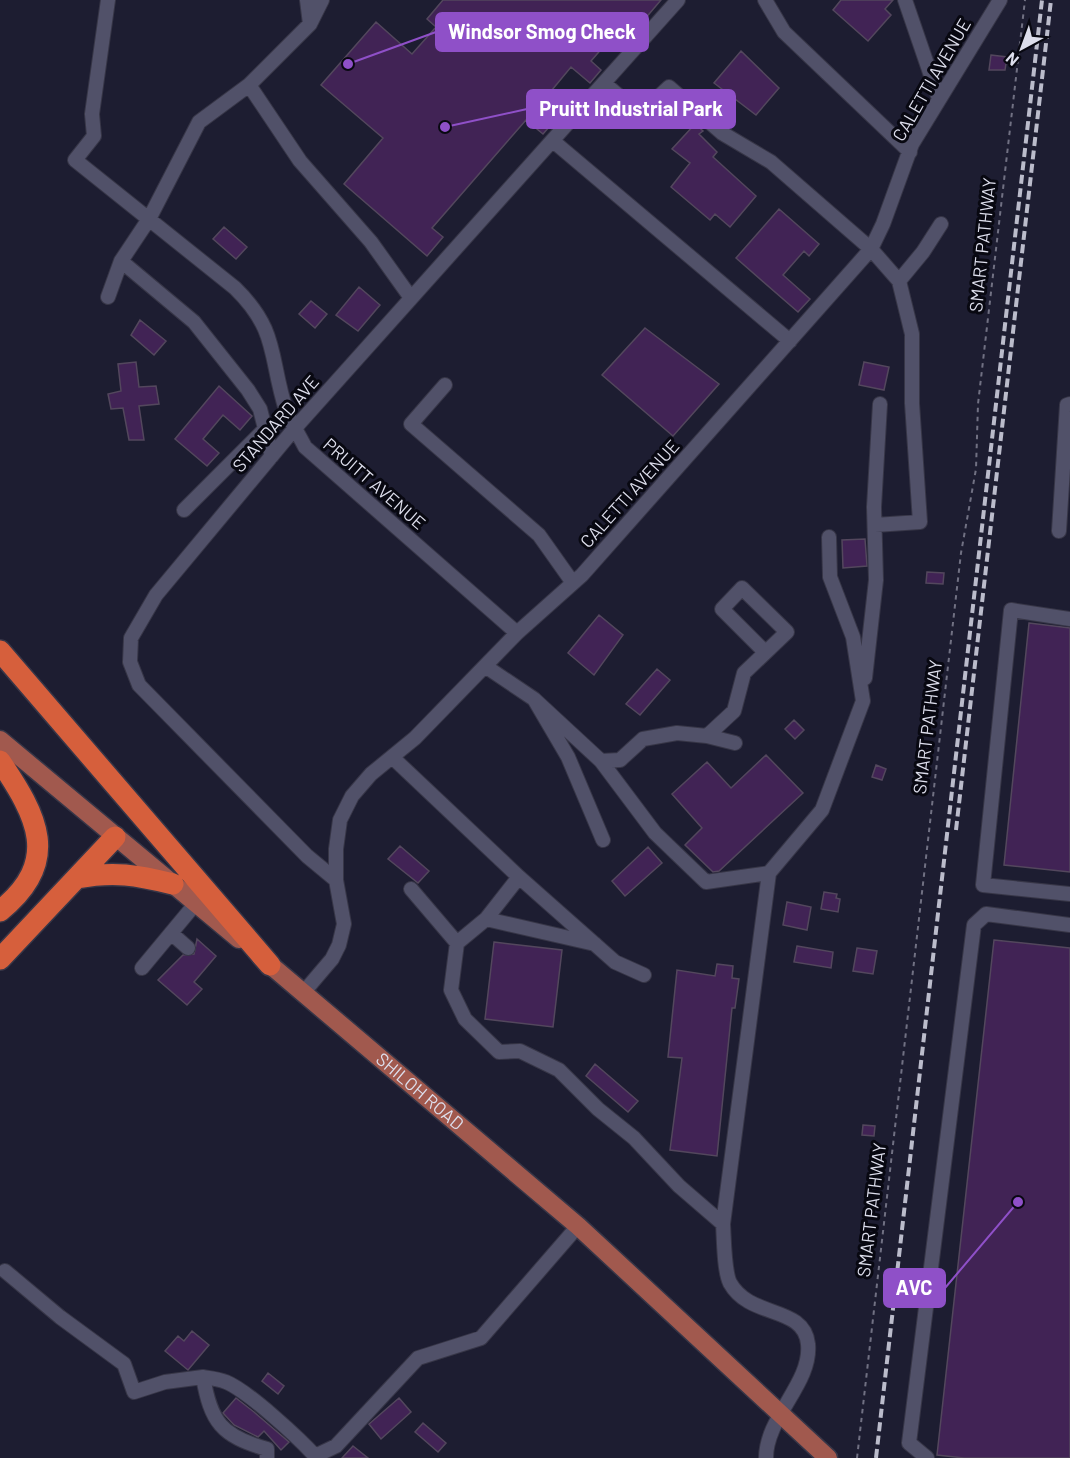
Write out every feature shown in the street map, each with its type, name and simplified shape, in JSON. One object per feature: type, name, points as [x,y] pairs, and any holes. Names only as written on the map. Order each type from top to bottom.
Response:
[{"type":"highway","points":[[0,651],[270,965]]},
{"type":"highway","points":[[0,761],[32,813],[37,851],[27,883],[15,899],[0,911]]},
{"type":"highway","points":[[0,959],[115,837]]},
{"type":"highway","points":[[77,878],[132,873],[173,884]]},
{"type":"main road","name":"SHILOH ROAD","points":[[0,740],[578,1226],[828,1458]]},
{"type":"street","name":"PRUITT AVENUE","points":[[108,0],[92,114],[94,136],[75,159],[253,307],[272,344],[286,410],[305,447],[517,633]]},
{"type":"street","points":[[307,0],[310,24]]},
{"type":"street","points":[[108,297],[121,261],[149,219],[199,122],[249,85],[310,24],[322,0]]},
{"type":"street","name":"STANDARD AVE","points":[[336,879],[307,856],[139,685],[130,662],[131,638],[156,595],[295,428],[678,0]]},
{"type":"street","points":[[765,0],[784,32],[910,152]]},
{"type":"street","points":[[905,0],[939,99]]},
{"type":"street","name":"CALETTI AVENUE","points":[[303,993],[332,959],[339,945],[344,924],[336,879],[336,849],[340,820],[352,796],[371,774],[415,738],[517,633],[573,583],[871,249],[884,224],[910,152],[939,99],[1000,0]]},
{"type":"street","points":[[604,83],[640,114],[669,87],[722,133],[771,162],[871,249],[899,281],[912,334],[912,403],[920,522],[875,525]]},
{"type":"street","points":[[249,85],[300,160],[371,242],[411,298]]},
{"type":"street","points":[[553,141],[790,341]]},
{"type":"street","points":[[899,281],[923,252],[941,224]]},
{"type":"street","points":[[121,261],[194,322],[248,390],[260,409],[272,456]]},
{"type":"street","points":[[445,385],[411,424],[539,535],[573,583]]},
{"type":"street","points":[[766,1458],[767,1441],[808,1361],[808,1342],[801,1328],[788,1316],[767,1311],[744,1300],[729,1281],[723,1224],[769,873],[822,810],[863,701],[876,580],[875,525],[880,404]]},
{"type":"street","points":[[1059,531],[1067,405],[1070,404]]},
{"type":"street","points":[[184,510],[265,429]]},
{"type":"street","points":[[829,537],[830,578],[853,637],[863,701]]},
{"type":"street","points":[[707,736],[734,711],[744,673],[787,632],[742,588],[722,609],[765,652]]},
{"type":"street","points":[[1070,619],[1011,610],[983,885],[1070,894]]},
{"type":"street","points":[[485,666],[534,699],[601,761],[655,833],[706,882],[769,873]]},
{"type":"street","points":[[534,699],[568,757],[603,840]]},
{"type":"street","points":[[601,761],[620,760],[643,739],[677,733],[707,736],[735,743]]},
{"type":"street","points":[[392,757],[519,877],[615,962],[644,975]]},
{"type":"street","points":[[519,877],[486,919],[458,943],[451,990],[465,1019],[500,1052],[520,1051],[559,1070],[598,1110],[634,1138],[679,1186],[723,1224]]},
{"type":"street","points":[[411,889],[458,943]]},
{"type":"street","points":[[142,968],[196,903]]},
{"type":"street","points":[[927,1458],[909,1443],[974,925],[986,914],[1070,925]]},
{"type":"street","points":[[486,919],[597,945]]},
{"type":"street","points":[[171,933],[188,948]]},
{"type":"street","points":[[5,1271],[60,1317],[124,1364],[134,1392],[165,1382],[203,1377],[226,1382],[248,1395],[316,1457],[336,1446],[418,1358],[481,1338],[578,1226]]},
{"type":"street","points":[[203,1377],[208,1407],[221,1429],[247,1444],[267,1449],[267,1458]]},
{"type":"path","name":"SMART PATHWAY","points":[[857,1458],[961,553],[976,469],[978,404],[1025,0]]},
{"type":"building","points":[[443,0],[661,0],[621,47],[611,38],[591,61],[601,70],[590,83],[571,67],[547,96],[564,110],[543,134],[526,120],[432,228],[443,237],[427,256],[344,184],[383,138],[321,85],[376,22],[412,54],[436,27],[427,19]]},
{"type":"building","points":[[841,0],[893,0],[885,9],[891,15],[868,41],[833,10]]},
{"type":"building","points":[[741,51],[779,88],[756,115],[714,83]]},
{"type":"building","points":[[991,55],[1007,57],[1005,70],[989,70]]},
{"type":"building","points":[[695,124],[703,131],[699,134],[717,152],[713,157],[756,196],[730,227],[715,214],[710,220],[671,187],[690,163],[672,149]]},
{"type":"building","points":[[779,209],[819,244],[809,256],[804,251],[783,275],[810,299],[798,312],[736,258]]},
{"type":"building","points":[[224,227],[247,247],[236,259],[213,239]]},
{"type":"building","points":[[359,287],[380,305],[358,331],[336,315]]},
{"type":"building","points":[[311,301],[327,314],[315,328],[299,314]]},
{"type":"building","points":[[140,320],[166,341],[154,355],[131,335]]},
{"type":"building","points":[[645,328],[719,384],[673,436],[602,375]]},
{"type":"building","points":[[136,362],[139,387],[156,386],[159,404],[139,406],[144,440],[129,440],[123,408],[111,409],[108,394],[121,391],[118,364]]},
{"type":"building","points":[[864,362],[889,367],[884,390],[859,385]]},
{"type":"building","points":[[219,386],[252,416],[240,430],[223,415],[203,439],[219,453],[207,466],[175,439]]},
{"type":"building","points":[[865,539],[867,566],[843,568],[842,540]]},
{"type":"building","points":[[927,572],[944,573],[943,584],[926,583]]},
{"type":"building","points":[[599,615],[623,635],[594,675],[568,653]]},
{"type":"building","points":[[1029,623],[1070,628],[1070,872],[1004,865]]},
{"type":"building","points":[[657,669],[670,680],[640,715],[626,704]]},
{"type":"building","points":[[794,720],[804,730],[795,739],[785,729]]},
{"type":"building","points":[[766,755],[803,793],[719,871],[713,872],[685,845],[702,828],[672,794],[707,762],[731,788]]},
{"type":"building","points":[[876,765],[886,769],[882,780],[872,777]]},
{"type":"building","points":[[400,846],[429,871],[418,883],[388,859]]},
{"type":"building","points":[[648,847],[662,863],[625,896],[612,881]]},
{"type":"building","points":[[824,892],[837,894],[836,898],[840,899],[838,912],[821,909]]},
{"type":"building","points":[[787,902],[811,907],[807,930],[783,925]]},
{"type":"building","points":[[197,939],[216,956],[194,982],[202,989],[187,1005],[158,980],[183,955],[194,954]]},
{"type":"building","points":[[994,940],[1070,948],[1070,1458],[964,1458],[937,1455]]},
{"type":"building","points":[[494,942],[562,950],[553,1027],[485,1019]]},
{"type":"building","points":[[797,946],[833,952],[831,968],[794,962]]},
{"type":"building","points":[[857,948],[877,951],[873,974],[853,971]]},
{"type":"building","points":[[717,964],[733,966],[732,978],[739,979],[735,1008],[732,1008],[717,1156],[670,1150],[682,1058],[668,1057],[677,970],[715,976]]},
{"type":"building","points":[[595,1064],[638,1101],[628,1112],[586,1076]]},
{"type":"building","points":[[863,1125],[875,1126],[874,1136],[862,1135]]},
{"type":"building","points":[[192,1331],[209,1345],[188,1370],[165,1351],[178,1336],[184,1341]]},
{"type":"building","points":[[268,1373],[284,1386],[278,1394],[262,1381]]},
{"type":"building","points":[[236,1398],[289,1442],[281,1450],[264,1431],[258,1437],[234,1425],[223,1413]]},
{"type":"building","points":[[399,1398],[411,1412],[381,1439],[369,1424]]},
{"type":"building","points":[[423,1423],[446,1443],[438,1452],[415,1432]]},
{"type":"building","points":[[353,1446],[368,1458],[342,1458]]},
{"type":"railway","points":[[876,1458],[1042,0]]},
{"type":"railway","points":[[956,830],[1051,0]]},
{"type":"place","name":"Windsor Smog Check","points":[[348,64]]},
{"type":"place","name":"Pruitt Industrial Park","points":[[445,127]]},
{"type":"place","name":"AVC","points":[[1018,1202]]}]
